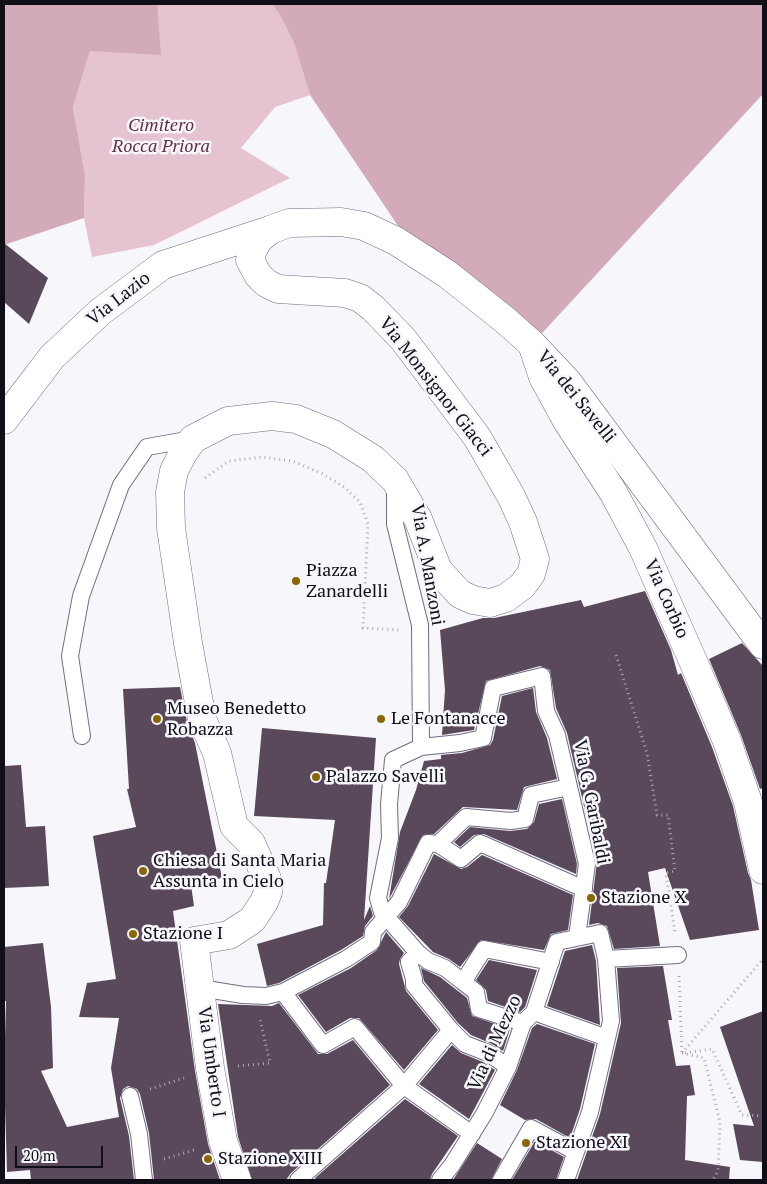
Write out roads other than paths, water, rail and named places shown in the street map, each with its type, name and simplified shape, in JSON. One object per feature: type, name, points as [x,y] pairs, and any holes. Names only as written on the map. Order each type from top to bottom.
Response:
[{"type":"street","name":"Via dei Savelli","points":[[270,230],[289,223],[341,222],[364,226],[396,241],[448,274],[532,344],[567,380],[763,645]]},
{"type":"street","name":"Via Lazio","points":[[4,420],[52,357],[100,312],[163,266],[270,230]]},
{"type":"street","name":"Via Monsignor Giacci","points":[[193,439],[228,421],[272,416],[296,419],[333,434],[373,459],[395,480],[418,519],[438,570],[460,594],[472,600],[490,603],[506,598],[522,586],[531,574],[535,559],[523,522],[511,496],[477,437],[403,339],[366,303],[345,293],[278,288],[266,284],[253,268],[250,260],[258,240],[270,230]]},
{"type":"street","name":"Via Corbio","points":[[532,344],[543,377],[566,421],[613,492],[639,540],[686,644],[727,741],[748,802],[763,870]]},
{"type":"street","name":"Via Umberto I","points":[[193,439],[174,471],[170,492],[171,528],[188,644],[202,720],[217,753],[234,826],[251,843],[267,879],[268,892],[252,920],[238,930],[216,938],[194,941],[211,1070],[223,1141],[237,1180]]},
{"type":"lane","points":[[82,736],[70,656],[81,596],[122,485],[147,447],[193,439]]},
{"type":"lane","name":"Via A. Manzoni","points":[[395,480],[395,524],[420,625],[421,747]]},
{"type":"lane","name":"Via G. Garibaldi","points":[[421,747],[460,743],[483,738],[493,688],[542,676],[546,711],[557,735],[587,864],[578,937]]},
{"type":"lane","points":[[421,747],[393,760],[389,804],[390,838],[378,898],[386,919],[418,953],[428,961],[445,968],[476,992],[479,1009],[529,1017],[607,1038]]},
{"type":"lane","points":[[438,844],[466,817],[511,821],[525,818],[531,794],[569,787]]},
{"type":"lane","points":[[200,988],[260,996],[283,992],[368,945],[372,942],[373,932],[386,919],[404,893],[428,843],[438,844],[461,860],[480,843],[584,889]]},
{"type":"lane","points":[[566,1180],[590,1112],[611,1021],[606,959],[600,933],[578,937]]},
{"type":"lane","name":"Via di Mezzo","points":[[440,1180],[472,1134],[508,1067],[557,942],[578,937]]},
{"type":"lane","points":[[463,982],[484,949],[550,962]]},
{"type":"lane","points":[[418,953],[409,962],[414,985],[465,1044],[488,1053],[508,1067]]},
{"type":"lane","points":[[606,959],[678,955]]},
{"type":"lane","points":[[283,992],[323,1045],[355,1026],[404,1086],[472,1134]]},
{"type":"lane","points":[[298,1180],[404,1086],[451,1030]]},
{"type":"lane","points":[[130,1096],[139,1134],[143,1173]]},
{"type":"lane","points":[[501,1180],[531,1128],[576,1152]]},
{"type":"place","name":"Piazza Zanardelli","points":[[296,581]]},
{"type":"place","name":"Museo Benedetto Robazza","points":[[157,719]]},
{"type":"place","name":"Le Fontanacce","points":[[381,719]]},
{"type":"place","name":"Palazzo Savelli","points":[[316,777]]},
{"type":"place","name":"Chiesa di Santa Maria Assunta in Cielo","points":[[143,871]]},
{"type":"place","name":"Stazione X","points":[[591,898]]},
{"type":"place","name":"Stazione I","points":[[133,934]]},
{"type":"place","name":"Stazione XI","points":[[526,1143]]},
{"type":"place","name":"Stazione XIII","points":[[208,1159]]},
{"type":"park label","name":"Cimitero Rocca Priora","points":[[161,136]]}]
